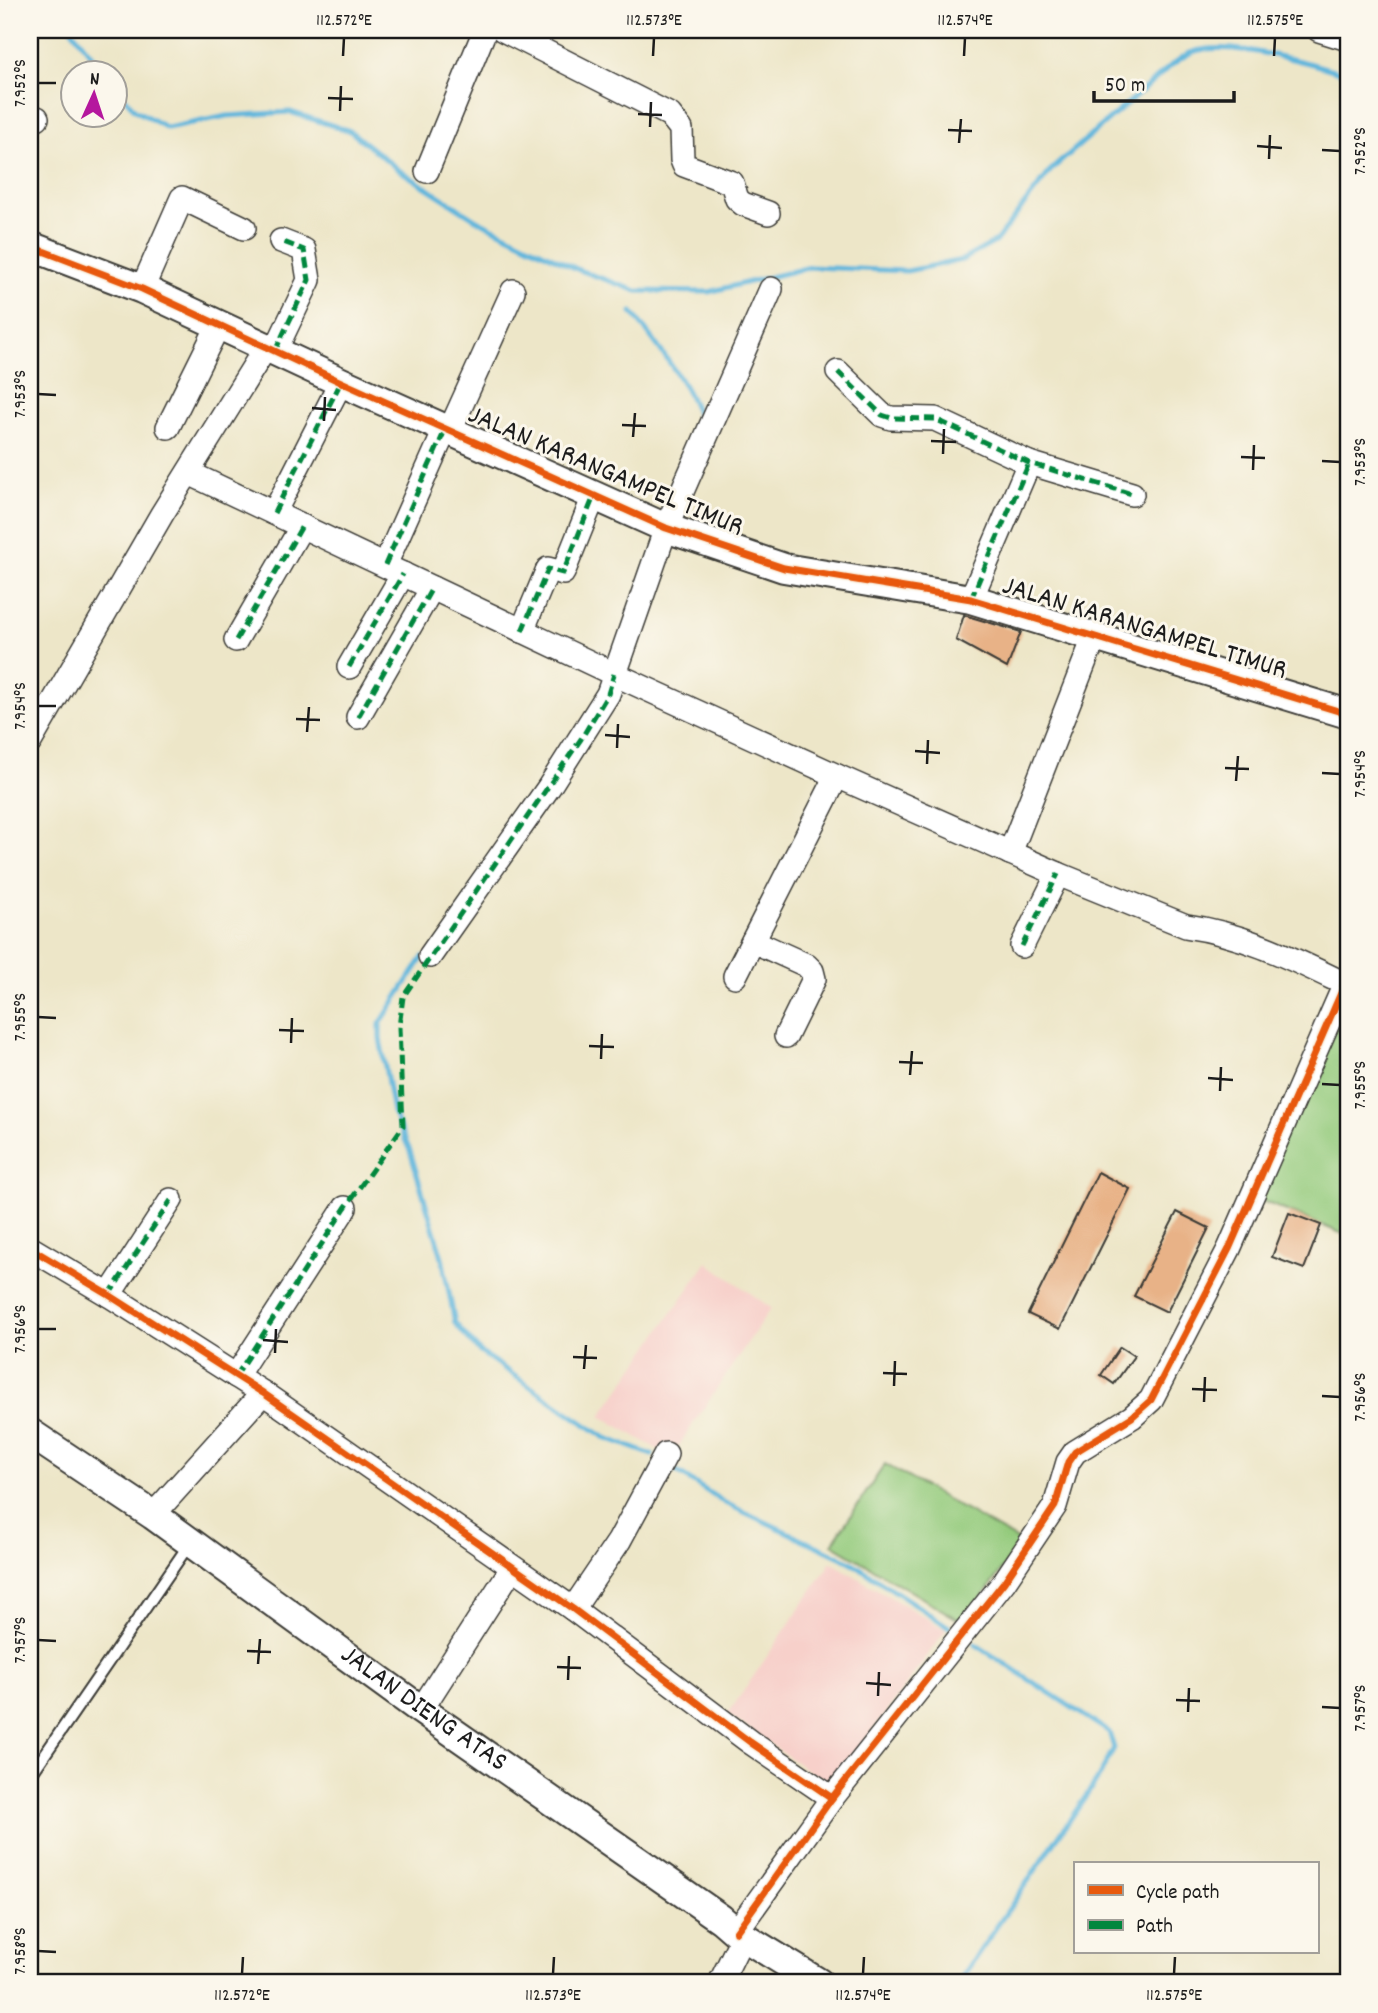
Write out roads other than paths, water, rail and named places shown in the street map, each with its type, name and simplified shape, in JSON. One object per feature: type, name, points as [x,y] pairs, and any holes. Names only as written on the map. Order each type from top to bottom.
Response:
[{"type":"street","points":[[427,172],[485,30]]},
{"type":"street","points":[[502,30],[537,38],[670,115],[681,129],[684,165],[732,183],[737,199],[768,213]]},
{"type":"street","points":[[1319,30],[1348,39]]},
{"type":"street","points":[[142,289],[181,198],[244,228]]},
{"type":"street","points":[[30,742],[162,514],[271,349],[309,280],[304,250],[281,241]]},
{"type":"street","name":"JALAN KARANGAMPEL TIMUR","points":[[30,246],[142,289],[666,528],[784,568],[971,599],[1348,714]]},
{"type":"street","points":[[430,956],[568,758],[608,694],[666,528],[771,289]]},
{"type":"street","points":[[349,667],[394,569],[448,429],[513,291]]},
{"type":"street","points":[[168,427],[219,324]]},
{"type":"street","points":[[838,372],[882,415],[891,418],[934,419],[1029,463],[1132,494]]},
{"type":"street","points":[[274,513],[341,382]]},
{"type":"street","points":[[971,599],[1029,463]]},
{"type":"street","points":[[189,473],[614,674],[1010,853],[1186,926],[1214,930],[1268,947],[1347,980],[1228,1250],[1151,1400],[1132,1417],[1075,1452],[1068,1462],[1055,1506],[1043,1526],[1004,1583],[832,1798],[739,1934],[720,1983]]},
{"type":"street","points":[[522,631],[548,569],[564,573],[594,496]]},
{"type":"street","points":[[236,640],[302,526]]},
{"type":"street","points":[[358,717],[432,587]]},
{"type":"street","points":[[1010,853],[1094,638]]},
{"type":"street","points":[[735,976],[837,776]]},
{"type":"street","points":[[1022,946],[1058,874]]},
{"type":"street","points":[[753,941],[806,965],[812,971],[814,979],[786,1036]]},
{"type":"street","points":[[109,1295],[171,1200]]},
{"type":"street","points":[[236,1376],[345,1208]]},
{"type":"street","points":[[30,1248],[263,1393],[573,1609],[750,1742],[832,1798]]},
{"type":"street","points":[[153,1515],[263,1393]]},
{"type":"street","name":"JALAN DIENG ATAS","points":[[30,1433],[153,1515],[421,1710],[739,1934],[819,1983]]},
{"type":"street","points":[[573,1609],[619,1541],[666,1454]]},
{"type":"street","points":[[421,1710],[512,1568]]},
{"type":"lane","points":[[30,1776],[190,1543]]},
{"type":"waterway","points":[[72,30],[95,60]]},
{"type":"waterway","points":[[130,104],[135,110],[167,128],[227,116],[290,112],[350,131],[399,170],[477,220],[579,270],[637,291],[709,292],[810,267],[907,271],[962,260],[995,242],[1052,169],[1174,63],[1193,52],[1227,49],[1271,54],[1348,75]]},
{"type":"waterway","points":[[632,312],[684,386],[693,403],[699,430]]},
{"type":"waterway","points":[[423,957],[380,1024],[380,1038],[393,1112],[410,1151],[442,1257],[455,1323],[480,1352],[604,1437],[652,1455]]},
{"type":"waterway","points":[[676,1471],[725,1503],[851,1562],[949,1627]]},
{"type":"waterway","points":[[958,1983],[1097,1780],[1114,1748],[1109,1732],[975,1644]]}]
